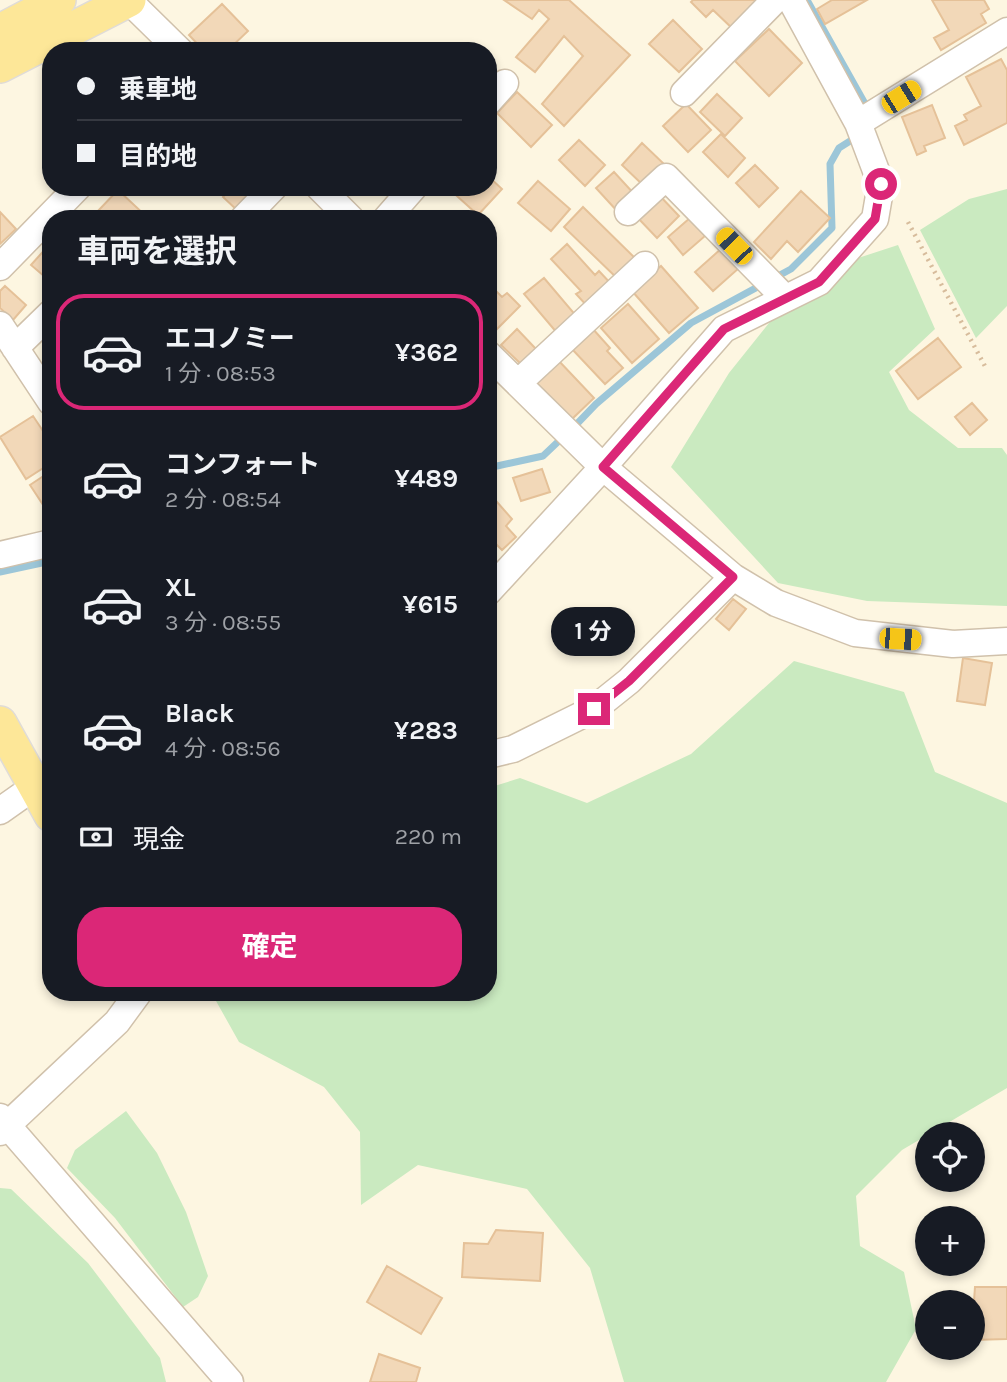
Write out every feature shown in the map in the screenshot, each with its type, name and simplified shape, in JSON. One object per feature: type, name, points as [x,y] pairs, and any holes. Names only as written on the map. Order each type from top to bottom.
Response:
[{"type":"main road","points":[[0,31],[59,0]]},
{"type":"main road","points":[[47,42],[128,0]]},
{"type":"main road","points":[[0,66],[42,44]]},
{"type":"main road","points":[[0,723],[42,786]]},
{"type":"main road","points":[[0,742],[42,788]]},
{"type":"street","points":[[128,0],[171,42]]},
{"type":"street","points":[[684,93],[775,0]]},
{"type":"street","points":[[497,582],[724,329],[819,282],[875,219],[881,184],[858,123],[791,0]]},
{"type":"street","points":[[858,123],[1007,31]]},
{"type":"street","points":[[628,212],[666,177],[785,298]]},
{"type":"street","points":[[56,210],[69,196]]},
{"type":"street","points":[[252,210],[265,196]]},
{"type":"street","points":[[328,196],[342,210]]},
{"type":"street","points":[[394,210],[406,196]]},
{"type":"street","points":[[0,267],[42,224]]},
{"type":"street","points":[[518,383],[645,265]]},
{"type":"street","points":[[15,348],[42,322]]},
{"type":"street","points":[[0,325],[42,388]]},
{"type":"street","points":[[497,363],[603,467],[733,577],[776,603],[855,634],[953,643],[1007,641]]},
{"type":"street","points":[[0,555],[42,545]]},
{"type":"street","points":[[497,753],[513,749],[594,709],[629,681],[733,577]]},
{"type":"street","points":[[0,811],[42,794]]},
{"type":"street","points":[[132,1001],[117,1022],[2,1124],[230,1382]]},
{"type":"path","points":[[908,222],[987,370]]},
{"type":"green space","points":[[1007,189],[1007,306],[976,338],[920,230],[969,199]]},
{"type":"green space","points":[[898,245],[935,329],[889,372],[909,410],[958,448],[1002,448],[1007,455],[1007,606],[867,601],[778,583],[671,467],[729,373],[773,318],[852,260]]},
{"type":"green space","points":[[794,661],[904,692],[935,772],[1007,803],[1007,1088],[949,1122],[915,1122],[915,1142],[902,1150],[856,1196],[860,1246],[904,1272],[915,1324],[915,1331],[886,1382],[624,1382],[590,1268],[527,1189],[418,1165],[361,1205],[360,1132],[324,1087],[239,1042],[216,1001],[497,1001],[497,785],[520,778],[587,803],[691,754]]},
{"type":"green space","points":[[126,1111],[157,1153],[186,1212],[208,1276],[198,1297],[183,1307],[115,1218],[67,1168],[75,1150]]},
{"type":"green space","points":[[0,1188],[11,1189],[88,1263],[160,1358],[166,1382],[0,1382]]},
{"type":"building","points":[[504,0],[569,0],[630,55],[564,126],[542,104],[583,56],[564,36],[535,72],[516,57],[549,19],[539,10],[532,19]]},
{"type":"building","points":[[755,0],[759,3],[733,29],[713,10],[706,17],[691,2]]},
{"type":"building","points":[[832,0],[867,0],[825,24],[817,9]]},
{"type":"building","points":[[932,0],[984,0],[989,9],[981,14],[986,23],[941,50],[934,38],[949,30]]},
{"type":"building","points":[[222,4],[248,31],[236,42],[196,42],[189,35]]},
{"type":"building","points":[[673,20],[702,49],[679,72],[649,44]]},
{"type":"building","points":[[769,29],[802,63],[769,96],[735,61]]},
{"type":"building","points":[[1001,59],[1007,70],[1007,123],[964,145],[955,126],[967,120],[964,115],[981,106],[966,77]]},
{"type":"building","points":[[517,92],[552,125],[531,147],[497,113]]},
{"type":"building","points":[[717,94],[742,118],[725,136],[700,112]]},
{"type":"building","points":[[686,104],[711,130],[688,152],[663,126]]},
{"type":"building","points":[[932,105],[945,138],[924,146],[926,151],[917,155],[902,117]]},
{"type":"building","points":[[721,134],[745,158],[728,177],[703,152]]},
{"type":"building","points":[[579,140],[605,165],[585,186],[559,160]]},
{"type":"building","points":[[642,143],[665,165],[644,186],[622,165]]},
{"type":"building","points":[[755,165],[778,188],[759,207],[736,183]]},
{"type":"building","points":[[614,172],[636,196],[618,212],[596,188]]},
{"type":"building","points":[[538,181],[570,209],[551,231],[518,203]]},
{"type":"building","points":[[801,191],[830,218],[798,252],[787,241],[771,259],[754,242]]},
{"type":"building","points":[[112,196],[124,196],[139,210],[99,210]]},
{"type":"building","points":[[224,196],[252,196],[239,210]]},
{"type":"building","points":[[457,196],[496,196],[483,210],[472,210]]},
{"type":"building","points":[[660,196],[679,216],[657,238],[637,217]]},
{"type":"building","points":[[583,207],[639,262],[620,281],[564,227]]},
{"type":"building","points":[[0,212],[16,229],[0,244]]},
{"type":"building","points":[[690,218],[705,236],[683,255],[668,237]]},
{"type":"building","points":[[567,244],[595,275],[599,271],[613,286],[589,308],[576,294],[581,291],[551,259]]},
{"type":"building","points":[[722,248],[739,268],[713,291],[695,272]]},
{"type":"building","points":[[42,253],[42,274],[31,265]]},
{"type":"building","points":[[661,266],[698,308],[669,333],[632,291]]},
{"type":"building","points":[[544,278],[578,318],[558,334],[524,294]]},
{"type":"building","points":[[5,286],[26,305],[13,320],[0,308],[0,291]]},
{"type":"building","points":[[497,292],[502,297],[507,293],[520,306],[497,329]]},
{"type":"building","points":[[628,304],[659,339],[632,363],[601,328]]},
{"type":"building","points":[[592,328],[610,348],[607,351],[623,368],[605,384],[571,348]]},
{"type":"building","points":[[517,329],[536,349],[521,364],[501,345]]},
{"type":"building","points":[[938,338],[961,367],[918,399],[896,371]]},
{"type":"building","points":[[558,360],[594,398],[572,419],[535,382]]},
{"type":"building","points":[[972,403],[987,420],[970,435],[955,417]]},
{"type":"building","points":[[33,416],[42,430],[42,469],[26,479],[0,437]]},
{"type":"building","points":[[542,469],[550,492],[521,501],[513,478]]},
{"type":"building","points":[[42,477],[42,503],[30,485]]},
{"type":"building","points":[[497,502],[512,519],[506,526],[516,537],[502,550],[497,545]]},
{"type":"building","points":[[733,599],[746,609],[729,630],[716,619]]},
{"type":"building","points":[[963,658],[992,663],[985,705],[957,701]]},
{"type":"building","points":[[496,1230],[543,1233],[540,1281],[462,1277],[464,1243],[488,1244]]},
{"type":"building","points":[[387,1266],[442,1298],[421,1334],[367,1302]]},
{"type":"building","points":[[975,1287],[1007,1287],[1007,1339],[985,1340],[985,1290],[975,1290]]},
{"type":"building","points":[[379,1354],[420,1368],[416,1382],[370,1382]]},
{"type":"waterway","points":[[807,0],[868,109]]},
{"type":"waterway","points":[[572,429],[596,404],[691,323],[791,269],[832,228],[830,164],[839,148],[858,136]]},
{"type":"waterway","points":[[497,466],[543,456],[563,437]]},
{"type":"waterway","points":[[0,572],[42,563]]},
{"type":"route","points":[[594,709],[629,681],[733,577],[603,467],[724,329],[819,282],[875,219],[881,184]]}]
